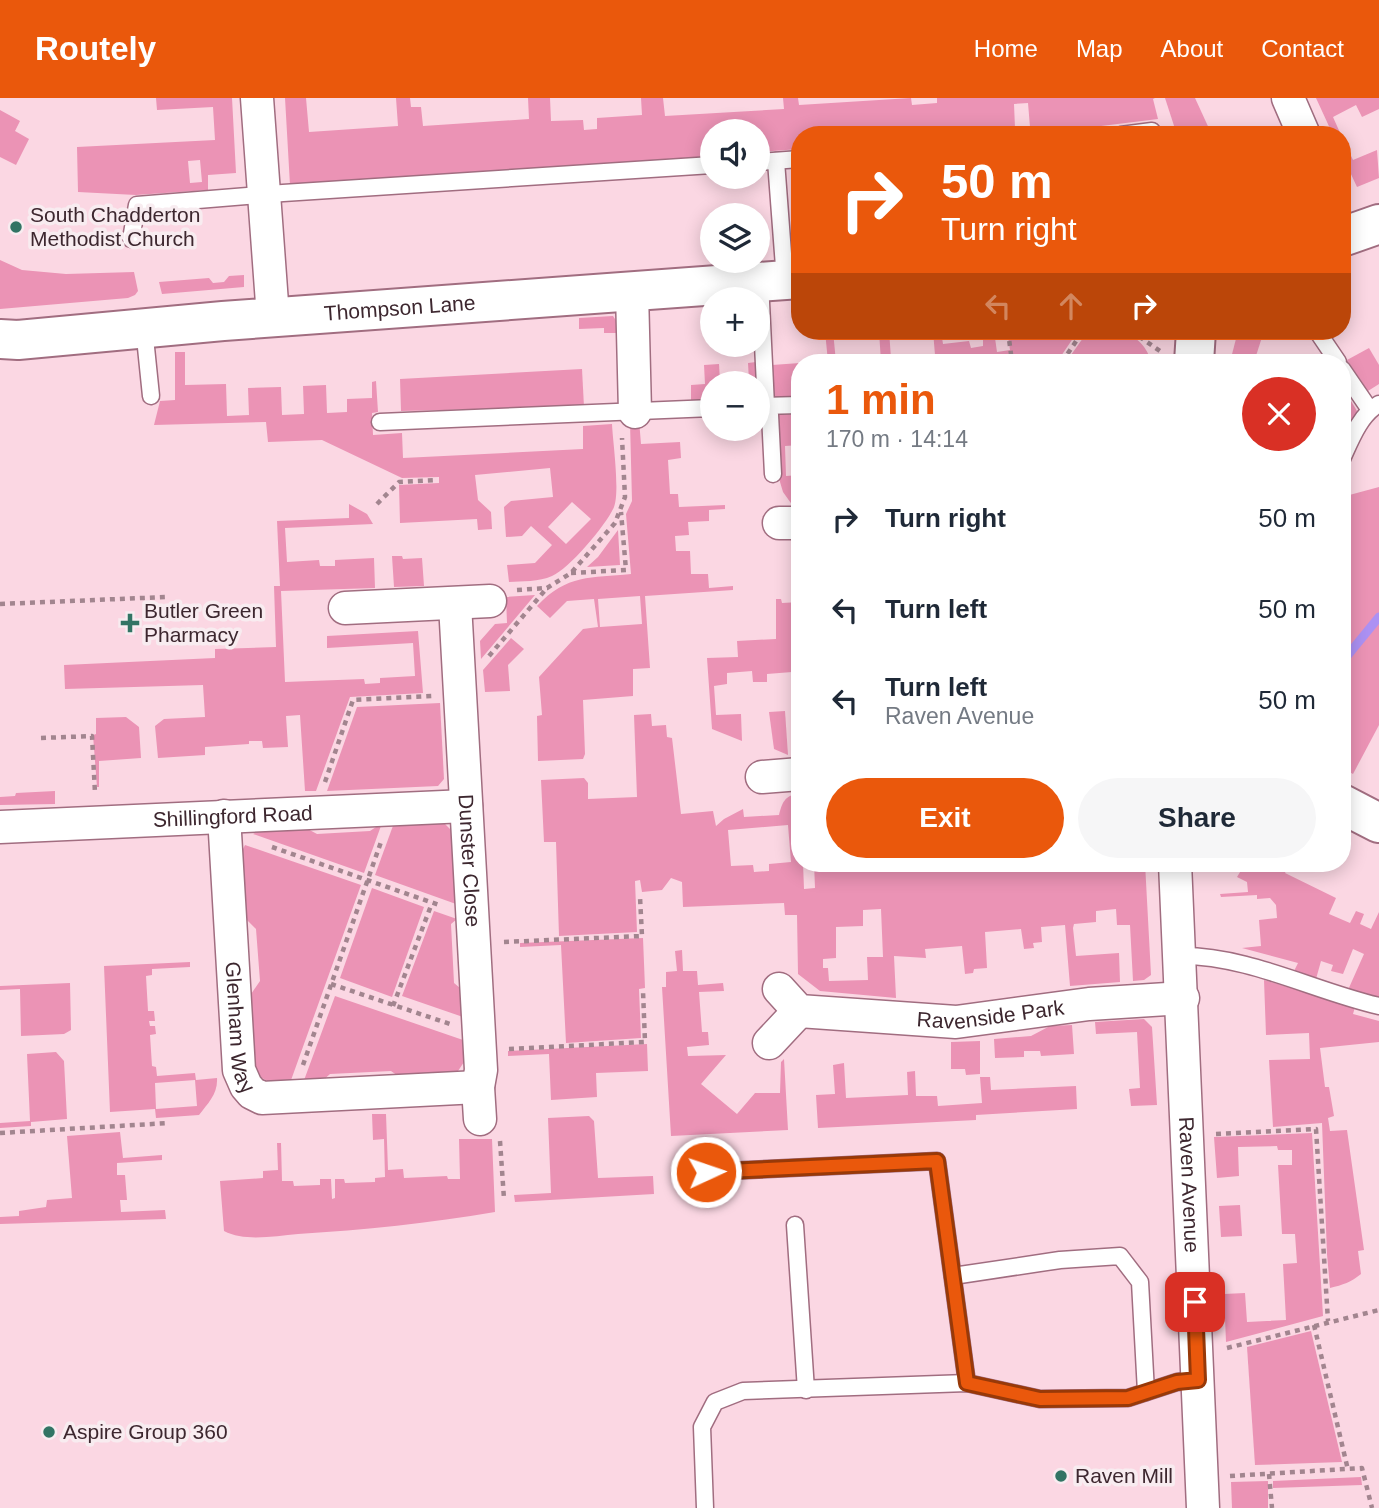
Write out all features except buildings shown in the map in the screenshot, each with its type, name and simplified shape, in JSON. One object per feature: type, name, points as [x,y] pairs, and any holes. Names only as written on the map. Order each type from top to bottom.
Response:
[{"type":"main road","name":"Thompson Lane","points":[[0,340],[273,317],[781,281]]},
{"type":"main road","points":[[1351,809],[1379,823]]},
{"type":"street","points":[[257,98],[273,317]]},
{"type":"street","points":[[1288,98],[1300,126]]},
{"type":"street","points":[[632,292],[635,412]]},
{"type":"street","points":[[345,608],[490,601]]},
{"type":"street","name":"Dunster Close","points":[[455,604],[481,1070],[478,1087],[490,1128]]},
{"type":"street","points":[[762,777],[791,775]]},
{"type":"street","name":"Shillingford Road","points":[[0,827],[466,806]]},
{"type":"street","name":"Glenham Way","points":[[224,816],[239,1070],[251,1093],[262,1098],[478,1087]]},
{"type":"street","name":"Raven Avenue","points":[[1175,872],[1203,1508]]},
{"type":"street","name":"Ravenside Park","points":[[769,1043],[789,1000],[956,1023],[1089,1004],[1183,998]]},
{"type":"lane","points":[[770,161],[791,160]]},
{"type":"lane","points":[[767,371],[781,281],[776,161]]},
{"type":"lane","points":[[131,239],[137,205],[700,166]]},
{"type":"lane","points":[[144,328],[151,396]]},
{"type":"lane","points":[[1351,380],[1374,407],[1351,440]]},
{"type":"lane","points":[[770,406],[791,405]]},
{"type":"lane","points":[[380,422],[700,409]]},
{"type":"lane","points":[[770,415],[773,474]]},
{"type":"lane","points":[[1180,956],[1230,961],[1379,1006]]},
{"type":"lane","points":[[706,1172],[937,1161],[967,1383]]},
{"type":"lane","points":[[794,1225],[806,1390]]},
{"type":"lane","points":[[953,1276],[1060,1260],[1120,1256],[1140,1282],[1146,1392]]},
{"type":"lane","points":[[705,1508],[702,1427],[715,1402],[743,1391],[967,1383],[1040,1399],[1128,1398],[1177,1382],[1198,1380]]},
{"type":"path","points":[[1147,340],[1171,354]]},
{"type":"path","points":[[485,661],[547,587],[571,573],[615,523],[625,497],[621,422],[635,412]]},
{"type":"path","points":[[377,504],[399,482],[437,480]]},
{"type":"path","points":[[571,573],[626,570],[620,511]]},
{"type":"path","points":[[490,601],[506,591],[547,587]]},
{"type":"path","points":[[0,604],[166,597]]},
{"type":"path","points":[[324,784],[353,700],[436,696]]},
{"type":"path","points":[[41,738],[92,736],[96,804]]},
{"type":"path","points":[[301,1071],[383,836]]},
{"type":"path","points":[[264,844],[443,907]]},
{"type":"path","points":[[503,942],[642,936],[640,897]]},
{"type":"path","points":[[393,1006],[432,903]]},
{"type":"path","points":[[331,984],[459,1027]]},
{"type":"path","points":[[508,1049],[645,1042],[643,991]]},
{"type":"path","points":[[0,1133],[169,1123]]},
{"type":"path","points":[[490,1128],[503,1199]]},
{"type":"path","points":[[1208,1135],[1316,1129],[1328,1321]]},
{"type":"path","points":[[1226,1348],[1379,1310]]},
{"type":"path","points":[[1314,1325],[1348,1470]]},
{"type":"path","points":[[1225,1476],[1362,1468],[1372,1508]]},
{"type":"path","points":[[1269,1474],[1272,1508]]},
{"type":"shaded area","points":[[156,98],[232,98],[236,173],[208,175],[208,190],[136,195],[78,192],[77,147],[215,140],[213,107],[157,110]],"holes":[[[200,160],[202,182],[190,183],[188,161]]]},
{"type":"shaded area","points":[[285,98],[306,98],[309,132],[398,126],[396,98],[410,98],[411,107],[421,107],[423,126],[529,119],[528,98],[550,98],[551,121],[583,120],[584,130],[597,129],[597,118],[642,115],[641,98],[663,98],[665,116],[784,109],[783,98],[798,98],[799,105],[911,98],[912,105],[937,103],[937,98],[1155,98],[1153,99],[1158,119],[1101,126],[1030,126],[1028,103],[1014,104],[1015,126],[791,126],[791,150],[770,151],[770,119],[700,119],[700,157],[290,185]]},
{"type":"shaded area","points":[[1165,98],[1195,98],[1208,126],[1174,126]]},
{"type":"shaded area","points":[[1316,98],[1379,98],[1379,109],[1362,117],[1356,105],[1333,117],[1337,126],[1329,126]]},
{"type":"shaded area","points":[[0,110],[20,121],[15,131],[29,139],[16,165],[0,157]]},
{"type":"shaded area","points":[[1377,150],[1379,178],[1357,187],[1351,174],[1351,156],[1353,160]]},
{"type":"shaded area","points":[[0,260],[22,270],[66,274],[134,272],[138,291],[128,298],[0,309]]},
{"type":"shaded area","points":[[244,275],[244,287],[162,294],[159,282],[209,278],[213,283],[224,282],[229,276]]},
{"type":"shaded area","points":[[613,316],[622,333],[604,333],[604,328],[579,329],[579,318]]},
{"type":"shaded area","points":[[826,340],[834,340],[835,354],[827,354]]},
{"type":"shaded area","points":[[880,340],[890,340],[891,354],[880,354]]},
{"type":"shaded area","points":[[934,340],[942,340],[943,344],[969,341],[971,348],[983,346],[983,340],[995,340],[997,352],[1010,350],[1008,340],[1072,340],[1062,354],[935,354]]},
{"type":"shaded area","points":[[1082,340],[1137,340],[1148,354],[1072,354]]},
{"type":"shaded area","points":[[1236,340],[1261,340],[1257,354],[1232,354]]},
{"type":"shaded area","points":[[1369,348],[1379,365],[1379,384],[1368,391],[1351,366],[1351,358]]},
{"type":"shaded area","points":[[175,352],[185,352],[185,385],[226,384],[227,416],[249,415],[248,388],[281,387],[282,415],[304,414],[303,386],[326,385],[327,413],[347,412],[347,399],[372,398],[372,382],[376,381],[378,412],[372,413],[373,435],[402,433],[403,458],[583,449],[583,426],[612,424],[616,499],[604,524],[559,572],[542,579],[509,582],[507,565],[535,563],[552,545],[531,526],[522,536],[506,537],[504,507],[511,501],[553,497],[550,468],[475,475],[478,500],[491,512],[492,529],[478,530],[477,519],[400,523],[399,485],[439,483],[439,477],[402,478],[322,440],[268,442],[266,422],[154,425],[160,401],[175,400]],"holes":[[[572,502],[591,519],[566,544],[548,527]]]},
{"type":"shaded area","points":[[756,362],[756,371],[748,371],[748,363]]},
{"type":"shaded area","points":[[719,364],[719,371],[704,371],[704,365]]},
{"type":"shaded area","points":[[791,364],[791,397],[774,398],[772,365]]},
{"type":"shaded area","points":[[582,369],[584,407],[401,411],[400,379]]},
{"type":"shaded area","points":[[700,384],[700,401],[691,401],[691,385]]},
{"type":"shaded area","points":[[1351,401],[1357,411],[1351,424]]},
{"type":"shaded area","points":[[791,414],[791,446],[785,446],[786,476],[791,476],[791,503],[780,482],[778,415]]},
{"type":"shaded area","points":[[639,420],[641,444],[680,442],[681,458],[668,460],[670,494],[678,494],[679,507],[725,505],[725,509],[709,510],[709,521],[688,522],[689,535],[675,536],[676,551],[690,551],[691,574],[708,574],[709,588],[733,586],[733,590],[645,596],[650,668],[633,669],[633,696],[583,700],[583,759],[538,761],[537,716],[542,715],[539,677],[583,629],[598,627],[594,599],[567,601],[550,618],[537,606],[559,588],[580,579],[631,574],[626,514],[632,501],[630,422]],"holes":[[[640,596],[642,624],[600,627],[598,599]]]},
{"type":"shaded area","points":[[1379,487],[1379,725],[1353,774],[1351,773],[1351,495]]},
{"type":"shaded area","points":[[349,504],[367,514],[373,524],[285,528],[287,562],[319,560],[320,566],[335,566],[335,560],[374,558],[375,588],[281,591],[285,682],[364,679],[365,684],[380,683],[380,678],[415,676],[413,643],[327,648],[327,636],[418,631],[423,693],[350,697],[316,791],[305,791],[300,715],[286,716],[288,747],[263,748],[262,741],[249,741],[249,744],[205,747],[205,755],[158,758],[155,726],[164,719],[205,717],[203,685],[65,689],[64,665],[215,658],[215,649],[276,647],[274,586],[280,586],[277,521],[349,518]]},
{"type":"shaded area","points":[[618,530],[620,565],[587,567],[598,557]]},
{"type":"shaded area","points":[[392,556],[402,556],[403,559],[422,558],[424,586],[394,587]]},
{"type":"shaded area","points":[[535,595],[481,659],[480,641],[495,624],[507,623],[506,597]]},
{"type":"shaded area","points":[[776,599],[781,599],[782,603],[791,602],[791,672],[767,674],[767,682],[753,682],[752,671],[727,673],[727,684],[714,686],[716,715],[741,714],[742,741],[712,729],[707,658],[738,657],[737,641],[776,639]]},
{"type":"shaded area","points":[[511,638],[524,649],[508,665],[510,691],[485,692],[483,670]]},
{"type":"shaded area","points":[[440,703],[444,779],[438,786],[327,791],[357,707]]},
{"type":"shaded area","points":[[785,711],[788,755],[774,749],[769,712]]},
{"type":"shaded area","points":[[651,714],[652,726],[666,725],[667,737],[672,738],[681,814],[713,811],[716,826],[743,809],[744,817],[779,815],[785,800],[791,796],[791,862],[791,872],[803,872],[804,889],[815,888],[814,872],[1145,872],[1151,975],[1144,980],[1133,981],[1130,925],[1117,925],[1116,909],[1096,911],[1096,922],[1074,924],[1073,928],[1076,956],[1119,953],[1120,982],[1070,986],[1065,925],[1041,927],[1042,942],[1033,943],[1034,948],[1024,949],[1021,929],[985,932],[987,968],[974,969],[973,973],[965,974],[962,946],[925,949],[926,958],[894,956],[896,998],[820,991],[798,974],[797,915],[785,915],[784,903],[683,907],[682,882],[671,878],[662,890],[642,892],[640,880],[635,881],[637,932],[559,936],[556,842],[544,842],[541,780],[584,778],[588,783],[588,799],[637,797],[634,715]],"holes":[[[788,825],[791,862],[769,864],[769,871],[754,872],[753,865],[731,866],[728,830]],[[881,909],[883,957],[867,957],[868,980],[829,981],[828,968],[823,968],[823,959],[836,958],[836,927],[863,926],[863,910]]]},
{"type":"shaded area","points":[[126,717],[139,727],[141,758],[99,761],[97,787],[93,735],[96,734],[96,718]]},
{"type":"shaded area","points":[[55,791],[55,804],[0,805],[0,797],[15,796],[16,793]]},
{"type":"shaded area","points":[[442,821],[454,833],[456,904],[375,875],[394,823]]},
{"type":"shaded area","points":[[382,823],[364,873],[253,834],[259,831],[304,827],[317,834],[370,831]]},
{"type":"shaded area","points":[[245,845],[361,885],[290,1083],[263,1079],[253,1064],[249,997],[260,981],[256,929],[244,917],[242,851]]},
{"type":"shaded area","points":[[1240,872],[1286,872],[1336,898],[1329,914],[1350,923],[1356,911],[1364,914],[1360,924],[1371,929],[1379,912],[1379,999],[1348,990],[1364,954],[1353,949],[1343,974],[1331,971],[1333,965],[1321,961],[1316,979],[1293,973],[1298,963],[1242,948],[1261,946],[1259,920],[1277,918],[1276,905],[1270,898],[1257,899],[1257,895],[1221,897],[1220,894],[1248,892],[1247,882],[1237,877]]},
{"type":"shaded area","points":[[372,888],[424,907],[392,997],[340,978]]},
{"type":"shaded area","points":[[434,911],[457,919],[451,924],[454,983],[460,988],[463,1017],[402,996]]},
{"type":"shaded area","points":[[643,938],[645,988],[639,989],[641,1038],[566,1043],[561,945],[520,947],[520,943]]},
{"type":"shaded area","points":[[682,950],[683,971],[697,971],[698,985],[723,983],[724,991],[699,992],[702,1032],[708,1032],[709,1045],[687,1047],[688,1056],[726,1055],[701,1084],[737,1114],[755,1093],[780,1093],[781,1062],[784,1059],[788,1130],[671,1136],[662,987],[666,987],[666,972],[677,971],[675,951]]},
{"type":"shaded area","points":[[190,962],[190,967],[152,969],[152,975],[146,976],[148,1011],[154,1011],[155,1021],[149,1021],[150,1026],[155,1026],[156,1034],[150,1035],[152,1066],[156,1067],[157,1076],[195,1073],[196,1080],[217,1078],[214,1094],[199,1115],[156,1118],[155,1109],[110,1112],[104,966]],"holes":[[[195,1080],[197,1106],[156,1109],[155,1083]]]},
{"type":"shaded area","points":[[1264,980],[1355,1007],[1353,1014],[1379,1021],[1379,1042],[1320,1048],[1325,1087],[1329,1087],[1334,1116],[1328,1118],[1330,1131],[1347,1130],[1364,1250],[1358,1251],[1361,1274],[1347,1283],[1330,1288],[1322,1123],[1273,1127],[1269,1060],[1310,1059],[1309,1033],[1266,1035]]},
{"type":"shaded area","points":[[70,983],[71,1030],[64,1034],[21,1036],[20,989],[0,990],[0,986]]},
{"type":"shaded area","points":[[335,996],[463,1040],[464,1062],[456,1074],[401,1078],[391,1071],[330,1074],[320,1083],[303,1083]]},
{"type":"shaded area","points":[[1144,1019],[1152,1027],[1157,1105],[1131,1106],[1129,1089],[1140,1088],[1137,1032],[1096,1034],[1095,1022]]},
{"type":"shaded area","points":[[1072,1025],[1074,1054],[1041,1056],[1040,1051],[1024,1051],[1024,1057],[995,1058],[994,1039],[1031,1036],[1050,1026]]},
{"type":"shaded area","points":[[980,1041],[980,1074],[966,1075],[965,1069],[951,1069],[951,1042]]},
{"type":"shaded area","points":[[647,1044],[648,1071],[596,1073],[597,1097],[551,1100],[549,1054],[508,1056],[508,1051]]},
{"type":"shaded area","points":[[56,1052],[64,1061],[67,1119],[31,1122],[31,1126],[0,1128],[0,1123],[30,1121],[27,1054]]},
{"type":"shaded area","points":[[844,1063],[846,1098],[908,1095],[907,1072],[915,1071],[916,1096],[937,1096],[938,1106],[982,1103],[980,1077],[990,1077],[991,1090],[1076,1086],[1077,1109],[976,1115],[976,1120],[818,1128],[816,1095],[835,1094],[833,1065]]},
{"type":"shaded area","points":[[372,1114],[386,1114],[388,1170],[403,1169],[404,1178],[447,1176],[448,1179],[460,1179],[459,1139],[492,1139],[495,1212],[397,1226],[270,1237],[241,1236],[224,1231],[220,1181],[263,1178],[263,1171],[278,1170],[277,1143],[281,1143],[282,1181],[293,1181],[294,1186],[320,1185],[320,1179],[331,1179],[332,1199],[335,1198],[335,1179],[344,1179],[345,1183],[375,1182],[375,1178],[385,1177],[384,1139],[373,1140]]},
{"type":"shaded area","points":[[589,1116],[594,1121],[598,1178],[653,1176],[654,1194],[515,1202],[514,1195],[551,1193],[548,1118]]},
{"type":"shaded area","points":[[120,1132],[123,1158],[162,1155],[162,1160],[117,1163],[117,1175],[125,1175],[127,1200],[120,1200],[121,1212],[165,1210],[166,1219],[0,1224],[0,1217],[19,1216],[19,1211],[46,1207],[47,1200],[72,1198],[67,1136]]},
{"type":"shaded area","points":[[1312,1133],[1323,1316],[1226,1342],[1224,1294],[1245,1293],[1247,1322],[1286,1320],[1283,1264],[1297,1263],[1295,1234],[1282,1234],[1278,1165],[1292,1165],[1292,1150],[1278,1150],[1277,1146],[1238,1147],[1239,1176],[1217,1178],[1214,1137]]},
{"type":"shaded area","points":[[1240,1205],[1242,1236],[1221,1237],[1219,1206]]},
{"type":"shaded area","points":[[1311,1331],[1342,1462],[1255,1465],[1247,1347]]},
{"type":"shaded area","points":[[1361,1477],[1362,1485],[1273,1488],[1273,1481]]},
{"type":"shaded area","points":[[1268,1481],[1268,1508],[1232,1508],[1231,1482]]},
{"type":"waterway","points":[[1351,651],[1379,617]]},
{"type":"place","name":"South Chadderton Methodist Church","points":[[16,227]]},
{"type":"place","name":"Butler Green Pharmacy","points":[[130,623]]},
{"type":"place","name":"Aspire Group 360","points":[[49,1432]]},
{"type":"place","name":"Raven Mill","points":[[1061,1476]]},
{"type":"route","points":[[706,1172],[937,1161],[967,1383],[1040,1399],[1128,1398],[1177,1382],[1198,1380],[1195,1302]]}]
